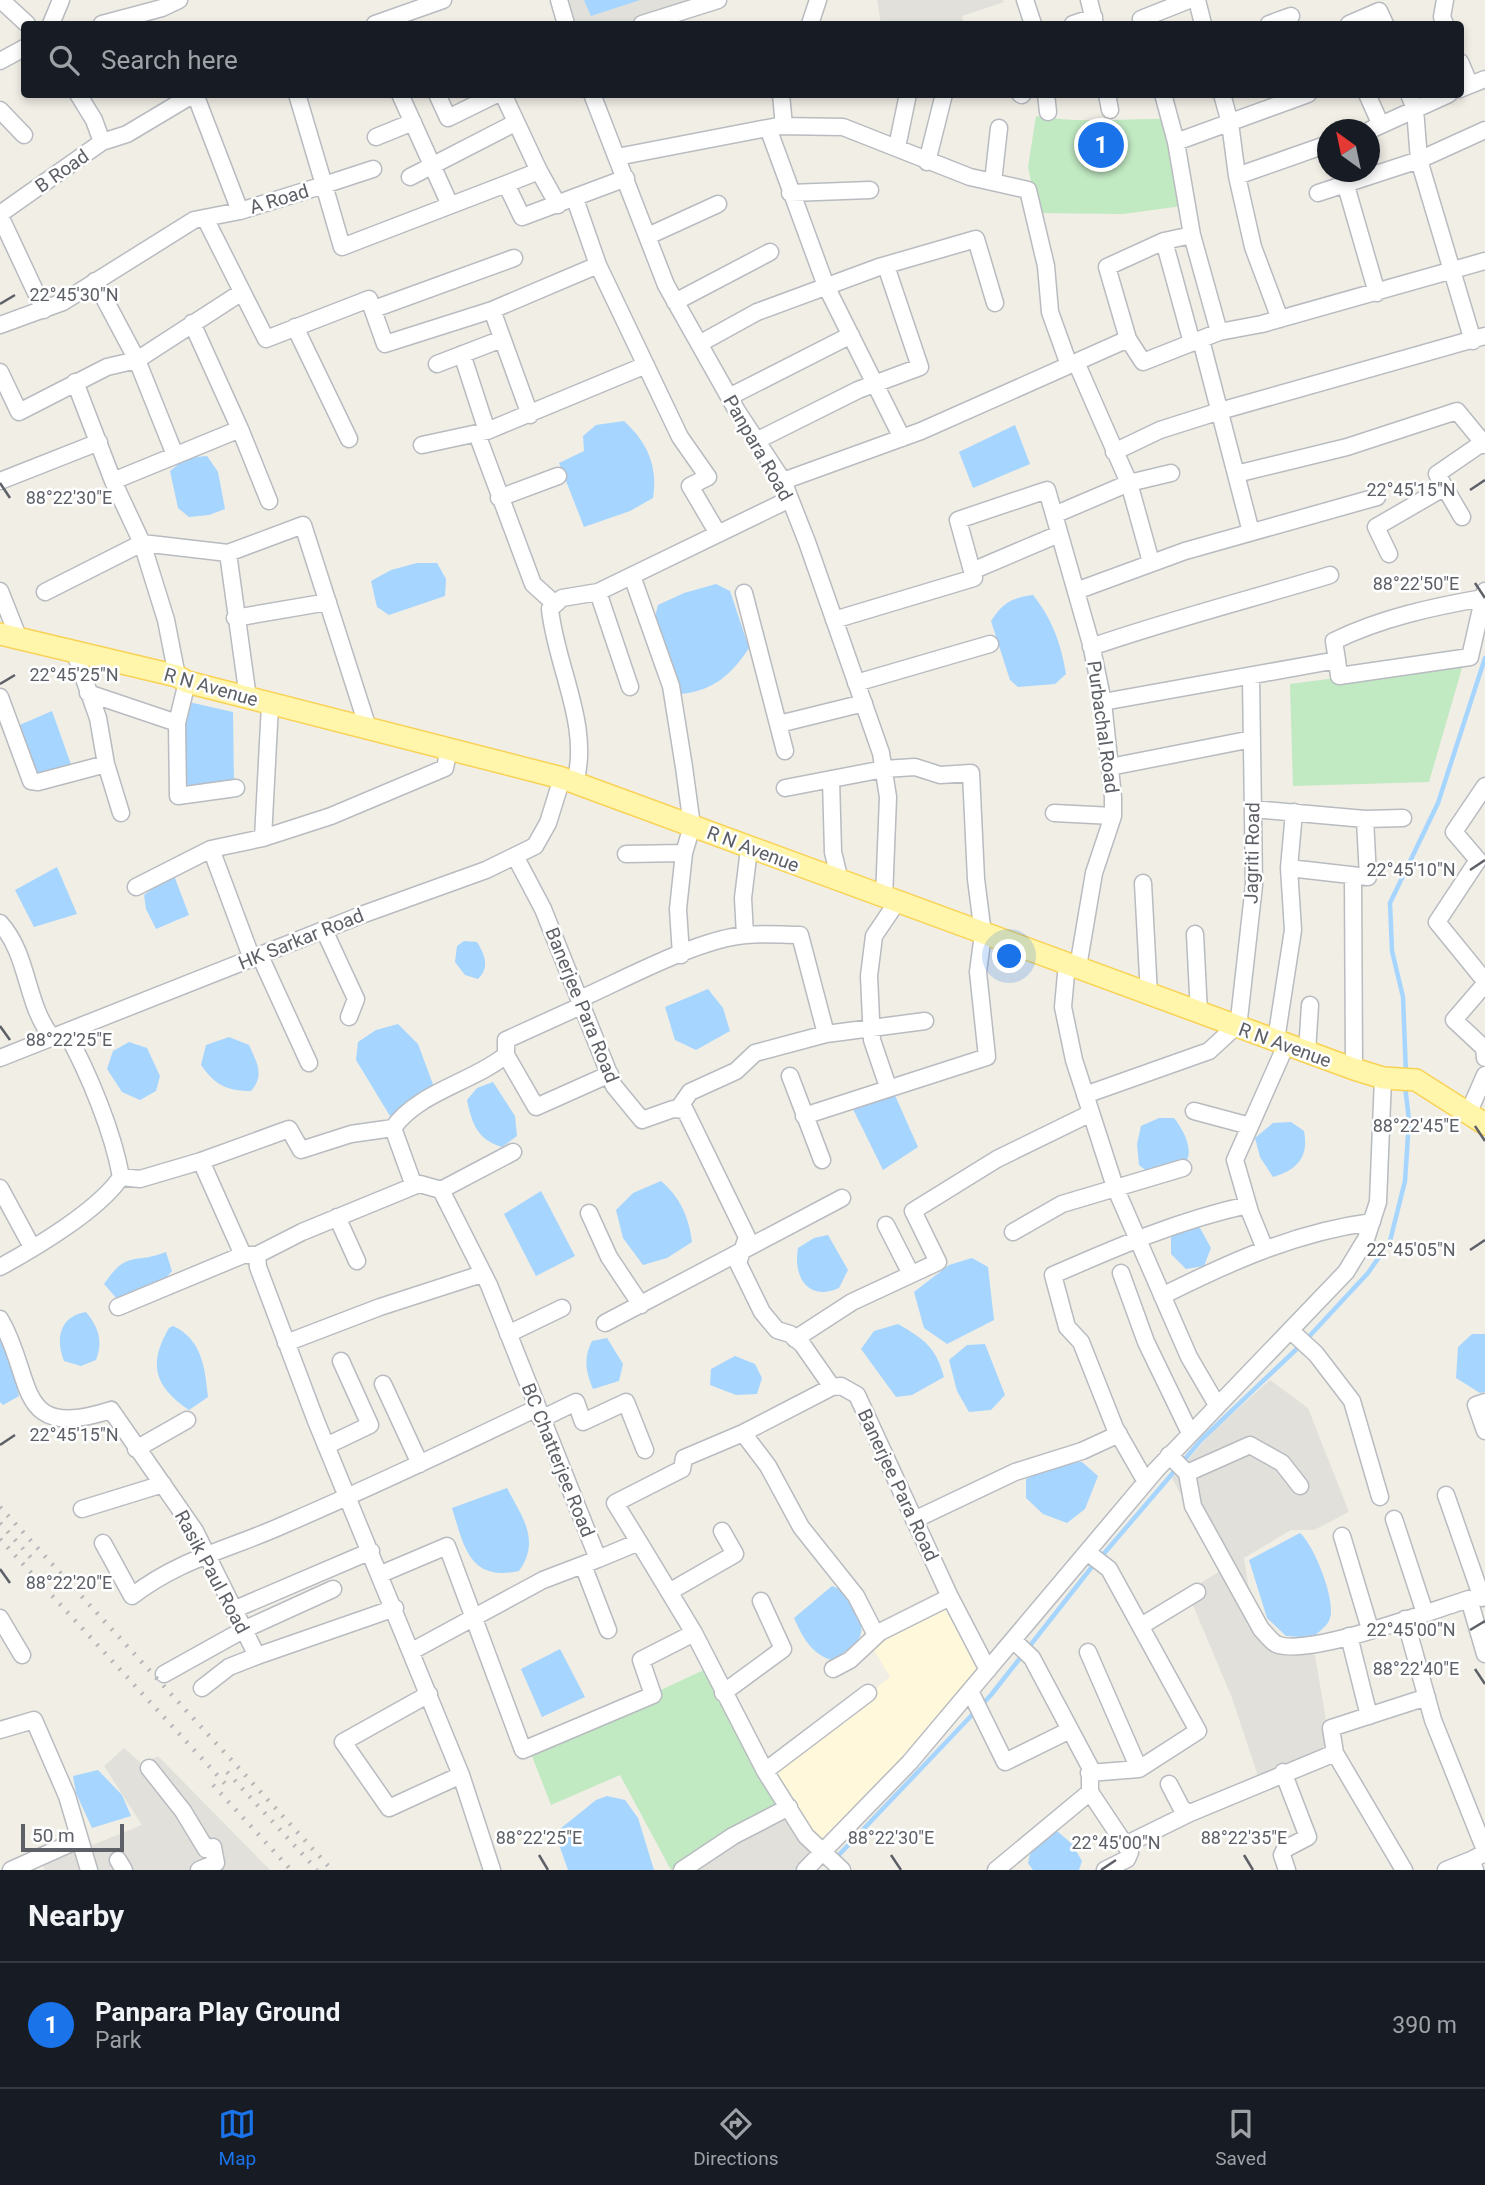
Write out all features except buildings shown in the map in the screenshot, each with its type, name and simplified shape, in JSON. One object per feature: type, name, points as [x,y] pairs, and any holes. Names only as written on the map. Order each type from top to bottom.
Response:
[{"type":"main road","name":"R N Avenue","points":[[10,637],[182,679],[270,705],[449,748],[568,781],[1237,1027],[1354,1069],[1398,1079],[1477,1119]]},
{"type":"street","points":[[1,0],[24,21]]},
{"type":"street","points":[[52,21],[61,0]]},
{"type":"street","points":[[113,21],[162,8],[179,0]]},
{"type":"street","points":[[402,20],[443,0]]},
{"type":"street","points":[[559,0],[565,21]]},
{"type":"street","points":[[652,21],[718,0]]},
{"type":"street","points":[[811,21],[818,0]]},
{"type":"street","points":[[1025,0],[1033,21]]},
{"type":"street","points":[[1089,0],[1095,21]]},
{"type":"street","points":[[1142,21],[1141,19],[1189,0]]},
{"type":"street","points":[[1197,0],[1202,21]]},
{"type":"street","points":[[1444,21],[1445,0]]},
{"type":"street","points":[[1357,21],[1380,12]]},
{"type":"street","points":[[1277,21],[1291,16]]},
{"type":"street","points":[[0,61],[21,50]]},
{"type":"street","points":[[1464,68],[1472,84]]},
{"type":"street","points":[[80,98],[94,120],[102,142]]},
{"type":"street","name":"B Road","points":[[0,215],[102,142],[127,134],[188,98]]},
{"type":"street","points":[[197,98],[240,211]]},
{"type":"street","points":[[298,98],[324,185],[373,169]]},
{"type":"street","points":[[402,98],[434,164],[450,205]]},
{"type":"street","points":[[439,98],[448,118],[489,98]]},
{"type":"street","points":[[505,98],[514,123],[558,205]]},
{"type":"street","name":"Panpara Road","points":[[594,98],[675,302],[729,397],[783,481],[790,499],[881,753],[888,797],[890,900]]},
{"type":"street","points":[[780,98],[776,127],[790,192],[826,286],[902,438]]},
{"type":"street","points":[[897,147],[907,98]]},
{"type":"street","points":[[927,162],[943,98]]},
{"type":"street","points":[[1046,98],[1048,112]]},
{"type":"street","points":[[1164,98],[1176,142],[1192,235],[1219,332]]},
{"type":"street","points":[[1223,98],[1253,247],[1279,319]]},
{"type":"street","points":[[1176,142],[1297,98]]},
{"type":"street","points":[[1368,98],[1373,119]]},
{"type":"street","points":[[1380,124],[1412,102],[1430,98]]},
{"type":"street","points":[[1114,452],[1160,430],[1220,411],[1479,339],[1454,272],[1419,160],[1412,102]]},
{"type":"street","points":[[0,110],[24,135]]},
{"type":"street","points":[[376,137],[413,122]]},
{"type":"street","points":[[410,177],[514,123]]},
{"type":"street","points":[[617,158],[776,127],[843,127],[897,147],[927,162],[1028,190],[1046,266],[1050,312],[1129,483],[1151,562]]},
{"type":"street","points":[[993,182],[999,128]]},
{"type":"street","points":[[1380,169],[1419,160],[1483,136]]},
{"type":"street","points":[[1237,176],[1317,148]]},
{"type":"street","name":"A Road","points":[[0,325],[44,310],[194,220],[240,211],[324,185],[342,247],[539,171]]},
{"type":"street","points":[[506,184],[522,217],[626,178]]},
{"type":"street","points":[[1318,192],[1335,182]]},
{"type":"street","points":[[1344,182],[1377,293]]},
{"type":"street","points":[[790,192],[870,190]]},
{"type":"street","points":[[575,199],[598,265],[680,436],[708,477],[690,486],[718,532]]},
{"type":"street","points":[[648,236],[718,204]]},
{"type":"street","points":[[0,215],[44,310]]},
{"type":"street","points":[[205,218],[266,339],[369,299],[384,345],[492,310],[598,265]]},
{"type":"street","points":[[1192,235],[1164,241],[1107,267],[1128,339],[1143,362],[1219,332],[1377,293],[1485,261]]},
{"type":"street","points":[[699,344],[757,313],[826,286],[976,239],[995,303]]},
{"type":"street","points":[[1164,241],[1220,411],[1251,532]]},
{"type":"street","points":[[675,302],[770,252]]},
{"type":"street","points":[[374,309],[514,258]]},
{"type":"street","points":[[756,441],[876,382],[920,367],[886,266]]},
{"type":"street","points":[[94,281],[137,360],[175,455]]},
{"type":"street","points":[[0,372],[19,412],[107,366],[137,360],[242,292]]},
{"type":"street","points":[[492,310],[530,415]]},
{"type":"street","points":[[192,323],[269,501]]},
{"type":"street","points":[[295,327],[349,439]]},
{"type":"street","points":[[729,397],[851,335]]},
{"type":"street","points":[[437,363],[502,339]]},
{"type":"street","points":[[783,481],[902,438],[1128,339]]},
{"type":"street","points":[[461,354],[499,498],[533,584],[555,604],[562,598],[598,592],[790,499]]},
{"type":"street","points":[[422,445],[482,433],[646,365]]},
{"type":"street","points":[[75,382],[113,481],[142,543],[182,679],[177,723],[178,796],[236,788]]},
{"type":"street","points":[[1236,474],[1347,447],[1457,411],[1485,443],[1437,474],[1462,517]]},
{"type":"street","points":[[113,481],[240,429]]},
{"type":"street","points":[[0,481],[99,442]]},
{"type":"street","points":[[1054,515],[1129,483],[1171,473]]},
{"type":"street","points":[[499,498],[558,475]]},
{"type":"street","points":[[1389,554],[1376,527],[1445,487]]},
{"type":"street","name":"Purbachal Road","points":[[972,571],[958,520],[1047,490],[1091,647],[1103,702],[1113,816],[1094,873],[1063,1007],[1074,1060],[1115,1187],[1189,1357],[1217,1405]]},
{"type":"street","points":[[1076,591],[1151,562],[1377,497]]},
{"type":"street","points":[[45,592],[142,543],[228,554],[303,525],[368,728]]},
{"type":"street","points":[[834,620],[974,578],[972,571],[1059,534]]},
{"type":"street","points":[[228,554],[234,618],[248,698]]},
{"type":"street","points":[[1091,647],[1148,627],[1177,622],[1330,575]]},
{"type":"street","points":[[632,576],[671,686],[692,826],[684,853],[677,927],[681,956]]},
{"type":"street","points":[[0,591],[10,637]]},
{"type":"street","points":[[598,592],[630,687]]},
{"type":"street","points":[[744,593],[786,751]]},
{"type":"street","points":[[1484,594],[1470,657],[1339,676],[1334,641],[1354,631],[1429,607],[1484,594]]},
{"type":"street","points":[[234,618],[328,602]]},
{"type":"street","name":"HK Sarkar Road","points":[[0,1058],[117,1010],[485,870],[535,846],[568,781],[582,760],[576,719],[552,628],[550,609],[555,604]]},
{"type":"street","points":[[856,683],[990,644]]},
{"type":"street","points":[[75,653],[98,718],[106,764],[121,813]]},
{"type":"street","points":[[1103,702],[1200,682],[1251,677],[1337,660]]},
{"type":"street","name":"Jagriti Road","points":[[1237,1027],[1254,885],[1251,677]]},
{"type":"street","points":[[88,693],[177,723]]},
{"type":"street","points":[[0,697],[31,781],[38,782],[106,764]]},
{"type":"street","points":[[779,724],[864,703]]},
{"type":"street","points":[[263,838],[270,705]]},
{"type":"street","points":[[1110,767],[1252,739]]},
{"type":"street","points":[[136,887],[211,849],[263,838],[331,816],[445,768],[449,748]]},
{"type":"street","points":[[785,788],[884,769],[915,767],[940,775],[971,773],[976,879],[983,934],[978,972],[987,1056],[804,1116]]},
{"type":"street","points":[[831,779],[833,852],[840,881]]},
{"type":"street","points":[[1485,786],[1454,832],[1478,860],[1437,922],[1485,982],[1454,1020],[1484,1048],[1485,1058]]},
{"type":"street","points":[[1253,809],[1365,819],[1403,818]]},
{"type":"street","points":[[1265,1249],[1235,1160],[1281,1042],[1293,930],[1289,868],[1294,812]]},
{"type":"street","points":[[1054,813],[1113,816]]},
{"type":"street","points":[[1289,868],[1368,877],[1365,819]]},
{"type":"street","points":[[211,849],[256,957],[309,1063]]},
{"type":"street","points":[[745,935],[743,898],[749,849]]},
{"type":"street","points":[[626,854],[684,853]]},
{"type":"street","name":"Banerjee Para Road","points":[[515,856],[543,909],[610,1074],[626,1105],[642,1120],[678,1109],[685,1110],[747,1237],[738,1263],[762,1312],[777,1330],[795,1339],[832,1387],[841,1386],[857,1395],[950,1597],[988,1670]]},
{"type":"street","points":[[1353,876],[1354,1069]]},
{"type":"street","points":[[1143,883],[1149,995]]},
{"type":"street","points":[[888,1087],[871,1029],[869,976],[874,936],[890,900]]},
{"type":"street","points":[[0,923],[14,939],[39,1019],[78,1054],[118,1158],[121,1177],[110,1194],[0,1267]]},
{"type":"street","points":[[324,930],[356,999],[349,1017]]},
{"type":"street","points":[[1195,934],[1199,1013]]},
{"type":"street","points":[[610,1074],[536,1107],[506,1055],[506,1040],[681,956],[745,935],[800,935],[826,1034]]},
{"type":"street","points":[[1307,1052],[1310,1005]]},
{"type":"street","points":[[678,1109],[690,1092],[736,1071],[755,1053],[826,1034],[925,1021]]},
{"type":"street","points":[[1085,1095],[1209,1051],[1237,1027]]},
{"type":"street","points":[[121,1177],[140,1179],[201,1161],[289,1129],[300,1150],[351,1134],[393,1128],[400,1117],[491,1067],[506,1055]]},
{"type":"street","points":[[1477,1119],[1485,1075]]},
{"type":"street","points":[[790,1076],[822,1160]]},
{"type":"street","points":[[806,1870],[885,1789],[1169,1455],[1346,1272],[1366,1239],[1371,1223],[1398,1079]]},
{"type":"street","points":[[1194,1111],[1250,1126]]},
{"type":"street","points":[[795,1339],[852,1302],[938,1262],[913,1211],[997,1159],[1091,1113]]},
{"type":"street","points":[[393,1128],[414,1186]]},
{"type":"street","points":[[118,1307],[414,1186],[420,1184],[441,1190],[513,1152]]},
{"type":"street","points":[[201,1161],[258,1267],[326,1446],[395,1608],[461,1775],[492,1870]]},
{"type":"street","points":[[1013,1232],[1062,1203],[1183,1168]]},
{"type":"street","points":[[0,1188],[32,1247]]},
{"type":"street","name":"BC Chatterjee Road","points":[[441,1190],[508,1334],[539,1413],[591,1562],[639,1542]]},
{"type":"street","points":[[605,1323],[842,1198]]},
{"type":"street","points":[[1146,1482],[1119,1434],[1081,1342],[1067,1328],[1053,1275],[1137,1238],[1203,1215],[1248,1205]]},
{"type":"street","points":[[589,1213],[609,1257],[641,1305]]},
{"type":"street","points":[[337,1217],[357,1261]]},
{"type":"street","points":[[1162,1296],[1222,1266],[1265,1249],[1340,1226],[1371,1223]]},
{"type":"street","points":[[886,1225],[911,1274]]},
{"type":"street","points":[[1121,1273],[1146,1342],[1191,1433]]},
{"type":"street","points":[[286,1343],[380,1307],[482,1274]]},
{"type":"street","points":[[508,1334],[562,1308]]},
{"type":"street","name":"Rasik Paul Road","points":[[0,1318],[11,1337],[17,1366],[36,1407],[57,1420],[69,1420],[111,1410],[195,1531],[257,1656],[395,1608]]},
{"type":"street","points":[[1291,1331],[1316,1354],[1352,1401],[1380,1497]]},
{"type":"street","points":[[326,1446],[370,1425],[341,1361]]},
{"type":"street","points":[[383,1384],[420,1464]]},
{"type":"street","points":[[832,1387],[743,1433],[684,1458],[682,1469],[615,1503],[694,1633],[765,1771],[806,1836],[840,1869]]},
{"type":"street","points":[[103,1543],[132,1596],[152,1580],[205,1553],[268,1532],[539,1413],[576,1402],[583,1422],[626,1402],[645,1450]]},
{"type":"street","points":[[1485,1402],[1476,1405],[1485,1431]]},
{"type":"street","points":[[136,1449],[187,1420]]},
{"type":"street","points":[[743,1433],[768,1466],[801,1527],[856,1596],[876,1635]]},
{"type":"street","points":[[914,1520],[1015,1472],[1082,1451],[1119,1434]]},
{"type":"street","points":[[1187,1473],[1250,1445],[1282,1463],[1300,1486]]},
{"type":"street","points":[[1169,1455],[1187,1473],[1193,1506],[1261,1629],[1276,1644],[1298,1647],[1349,1636],[1478,1598]]},
{"type":"street","points":[[82,1509],[163,1484]]},
{"type":"street","points":[[1446,1495],[1478,1598],[1485,1654]]},
{"type":"street","points":[[1394,1519],[1425,1613]]},
{"type":"street","points":[[669,1592],[735,1554],[722,1531]]},
{"type":"street","points":[[1342,1536],[1370,1629]]},
{"type":"street","points":[[381,1574],[447,1546],[523,1750],[653,1695],[641,1660],[694,1633]]},
{"type":"street","points":[[233,1610],[371,1551]]},
{"type":"street","points":[[1087,1552],[1109,1569],[1198,1731],[1139,1769],[1089,1773]]},
{"type":"street","points":[[412,1651],[542,1580],[591,1562],[608,1630]]},
{"type":"street","points":[[164,1674],[243,1630],[333,1589]]},
{"type":"street","points":[[1141,1626],[1197,1592]]},
{"type":"street","points":[[833,1669],[850,1660],[876,1635],[950,1597]]},
{"type":"street","points":[[723,1693],[783,1649],[761,1601]]},
{"type":"street","points":[[0,1618],[22,1655]]},
{"type":"street","points":[[1405,1619],[1479,1858],[1446,1870]]},
{"type":"street","points":[[1349,1636],[1369,1716]]},
{"type":"street","points":[[1013,1640],[1032,1658],[1090,1767],[1090,1792],[1127,1844],[1130,1855],[1105,1870]]},
{"type":"street","points":[[1088,1652],[1139,1769]]},
{"type":"street","points":[[202,1688],[229,1667],[257,1656]]},
{"type":"street","points":[[970,1691],[1004,1762],[1070,1730]]},
{"type":"street","points":[[765,1771],[867,1693]]},
{"type":"street","points":[[429,1694],[343,1742],[389,1808],[461,1775]]},
{"type":"street","points":[[1404,1870],[1335,1753],[1331,1728],[1427,1697]]},
{"type":"street","points":[[0,1730],[34,1720],[67,1796],[89,1870]]},
{"type":"street","points":[[1127,1844],[1283,1772],[1335,1753]]},
{"type":"street","points":[[149,1769],[183,1811],[206,1849],[213,1847],[216,1863],[199,1870]]},
{"type":"street","points":[[1283,1772],[1308,1837],[1285,1849],[1282,1855],[1287,1870]]},
{"type":"street","points":[[1169,1784],[1182,1809],[1190,1813]]},
{"type":"street","points":[[996,1870],[1090,1792]]},
{"type":"street","points":[[682,1870],[733,1836],[789,1807]]},
{"type":"street","points":[[11,1870],[78,1840]]},
{"type":"shaded area","points":[[564,0],[703,0],[637,21],[571,21]]},
{"type":"shaded area","points":[[877,0],[1004,2],[962,16],[963,21],[880,21]]},
{"type":"shaded area","points":[[1270,1380],[1308,1408],[1349,1512],[1314,1530],[1291,1530],[1244,1558],[1256,1635],[1280,1655],[1314,1650],[1331,1749],[1258,1776],[1232,1698],[1187,1591],[1222,1570],[1172,1478],[1212,1432]]},
{"type":"shaded area","points":[[947,1605],[983,1670],[881,1786],[821,1843],[774,1771],[890,1677],[872,1647],[885,1636]]},
{"type":"shaded area","points":[[124,1748],[142,1764],[158,1756],[270,1870],[45,1870],[41,1862],[142,1825],[104,1766]]},
{"type":"shaded area","points":[[786,1813],[815,1851],[799,1870],[687,1870]]},
{"type":"green space","points":[[1036,116],[1085,120],[1166,119],[1182,206],[1123,214],[1038,213],[1028,167]]},
{"type":"green space","points":[[1464,661],[1429,782],[1293,786],[1290,684]]},
{"type":"green space","points":[[708,1668],[784,1806],[730,1833],[671,1870],[620,1775],[551,1805],[530,1751]]},
{"type":"water","points":[[584,0],[640,0],[591,16]]},
{"type":"water","points":[[624,421],[639,438],[649,456],[654,476],[653,498],[630,511],[584,527],[559,463],[584,451],[583,436],[596,425]]},
{"type":"water","points":[[1015,425],[1030,464],[973,488],[959,452]]},
{"type":"water","points":[[207,456],[218,472],[225,509],[209,515],[189,517],[178,508],[170,471],[186,458]]},
{"type":"water","points":[[417,563],[437,563],[446,579],[445,596],[389,615],[377,607],[371,581],[391,570]]},
{"type":"water","points":[[716,584],[730,591],[749,648],[721,680],[703,689],[681,694],[676,689],[654,621],[658,605],[684,593]]},
{"type":"water","points":[[1033,595],[1055,632],[1066,674],[1055,684],[1018,687],[1010,680],[991,621],[1008,602]]},
{"type":"water","points":[[180,700],[233,712],[234,784],[184,796]]},
{"type":"water","points":[[52,711],[73,770],[38,782],[15,727]]},
{"type":"water","points":[[57,867],[77,914],[34,927],[15,890]]},
{"type":"water","points":[[173,873],[189,915],[156,929],[146,909],[144,895]]},
{"type":"water","points":[[464,941],[477,942],[484,956],[484,970],[478,979],[465,975],[455,962],[457,946]]},
{"type":"water","points":[[708,989],[723,1008],[730,1031],[696,1050],[675,1040],[665,1007]]},
{"type":"water","points":[[398,1024],[418,1044],[434,1087],[390,1116],[356,1060],[358,1042],[376,1030]]},
{"type":"water","points":[[229,1037],[249,1045],[255,1058],[259,1074],[251,1091],[222,1086],[211,1078],[201,1065],[206,1045]]},
{"type":"water","points":[[129,1042],[147,1048],[160,1076],[156,1091],[140,1100],[122,1092],[107,1069],[113,1051]]},
{"type":"water","points":[[493,1082],[515,1116],[517,1136],[502,1147],[487,1140],[477,1130],[467,1100],[477,1088]]},
{"type":"water","points":[[893,1091],[918,1147],[883,1170],[852,1107]]},
{"type":"water","points":[[1159,1118],[1174,1118],[1185,1135],[1189,1149],[1186,1162],[1181,1167],[1154,1177],[1139,1165],[1137,1144],[1141,1126]]},
{"type":"water","points":[[1291,1122],[1304,1131],[1303,1155],[1295,1166],[1273,1177],[1260,1157],[1255,1138],[1273,1123]]},
{"type":"water","points":[[661,1181],[682,1208],[689,1224],[692,1242],[667,1258],[643,1265],[623,1238],[616,1210],[633,1193]]},
{"type":"water","points":[[541,1191],[575,1256],[536,1276],[504,1214]]},
{"type":"water","points":[[1189,1224],[1200,1228],[1211,1248],[1204,1266],[1186,1269],[1171,1254],[1171,1235]]},
{"type":"water","points":[[828,1235],[848,1270],[839,1288],[818,1292],[805,1284],[800,1277],[798,1248],[814,1238]]},
{"type":"water","points":[[166,1252],[172,1271],[157,1288],[118,1300],[104,1284],[125,1262]]},
{"type":"water","points":[[972,1258],[988,1267],[994,1320],[947,1344],[924,1328],[914,1292],[949,1265]]},
{"type":"water","points":[[86,1312],[97,1329],[99,1347],[96,1360],[81,1366],[64,1361],[60,1337],[70,1318]]},
{"type":"water","points":[[898,1324],[928,1345],[937,1358],[944,1377],[912,1395],[896,1397],[861,1349],[874,1331]]},
{"type":"water","points":[[173,1326],[190,1338],[196,1347],[205,1376],[208,1397],[189,1410],[168,1392],[158,1374],[158,1353],[169,1328]]},
{"type":"water","points":[[0,1331],[5,1337],[19,1396],[3,1405],[0,1402]]},
{"type":"water","points":[[1472,1334],[1485,1334],[1485,1392],[1480,1393],[1456,1378],[1458,1347]]},
{"type":"water","points":[[607,1338],[623,1364],[619,1381],[593,1389],[587,1371],[587,1353],[592,1341]]},
{"type":"water","points":[[985,1344],[1005,1395],[991,1410],[969,1412],[957,1391],[949,1360],[967,1345]]},
{"type":"water","points":[[735,1356],[755,1364],[762,1378],[757,1394],[736,1395],[710,1385],[711,1369]]},
{"type":"water","points":[[1082,1462],[1098,1476],[1085,1509],[1067,1523],[1043,1514],[1026,1498],[1026,1479],[1058,1463]]},
{"type":"water","points":[[507,1488],[527,1529],[529,1549],[519,1571],[503,1573],[479,1566],[472,1558],[452,1508]]},
{"type":"water","points":[[1300,1533],[1317,1560],[1330,1599],[1329,1621],[1312,1638],[1286,1636],[1267,1618],[1249,1560]]},
{"type":"water","points":[[832,1586],[849,1593],[859,1617],[861,1632],[853,1645],[832,1660],[813,1649],[794,1618]]},
{"type":"water","points":[[560,1649],[585,1697],[542,1717],[521,1669]]},
{"type":"water","points":[[98,1770],[122,1795],[131,1816],[92,1828],[76,1793],[73,1776]]},
{"type":"water","points":[[607,1796],[625,1800],[638,1818],[654,1870],[568,1870],[555,1833],[596,1800]]},
{"type":"water","points":[[1057,1831],[1072,1844],[1082,1861],[1079,1870],[1033,1870],[1028,1863],[1032,1846]]},
{"type":"waterway","points":[[1406,1074],[1403,997],[1392,951],[1390,903],[1438,803],[1485,658]]},
{"type":"waterway","points":[[1101,1557],[1202,1439],[1303,1343],[1368,1273],[1390,1241],[1405,1181],[1409,1120],[1405,1086]]},
{"type":"waterway","points":[[835,1859],[991,1695],[1095,1563]]},
{"type":"railway","points":[[0,1507],[332,1870]]},
{"type":"railway","points":[[0,1523],[33,1560]]},
{"type":"railway","points":[[0,1539],[230,1789]]},
{"type":"railway","points":[[227,1772],[317,1870]]},
{"type":"railway","points":[[213,1785],[291,1870]]},
{"type":"place","name":"Panpara Play Ground","points":[[1101,145]]}]
